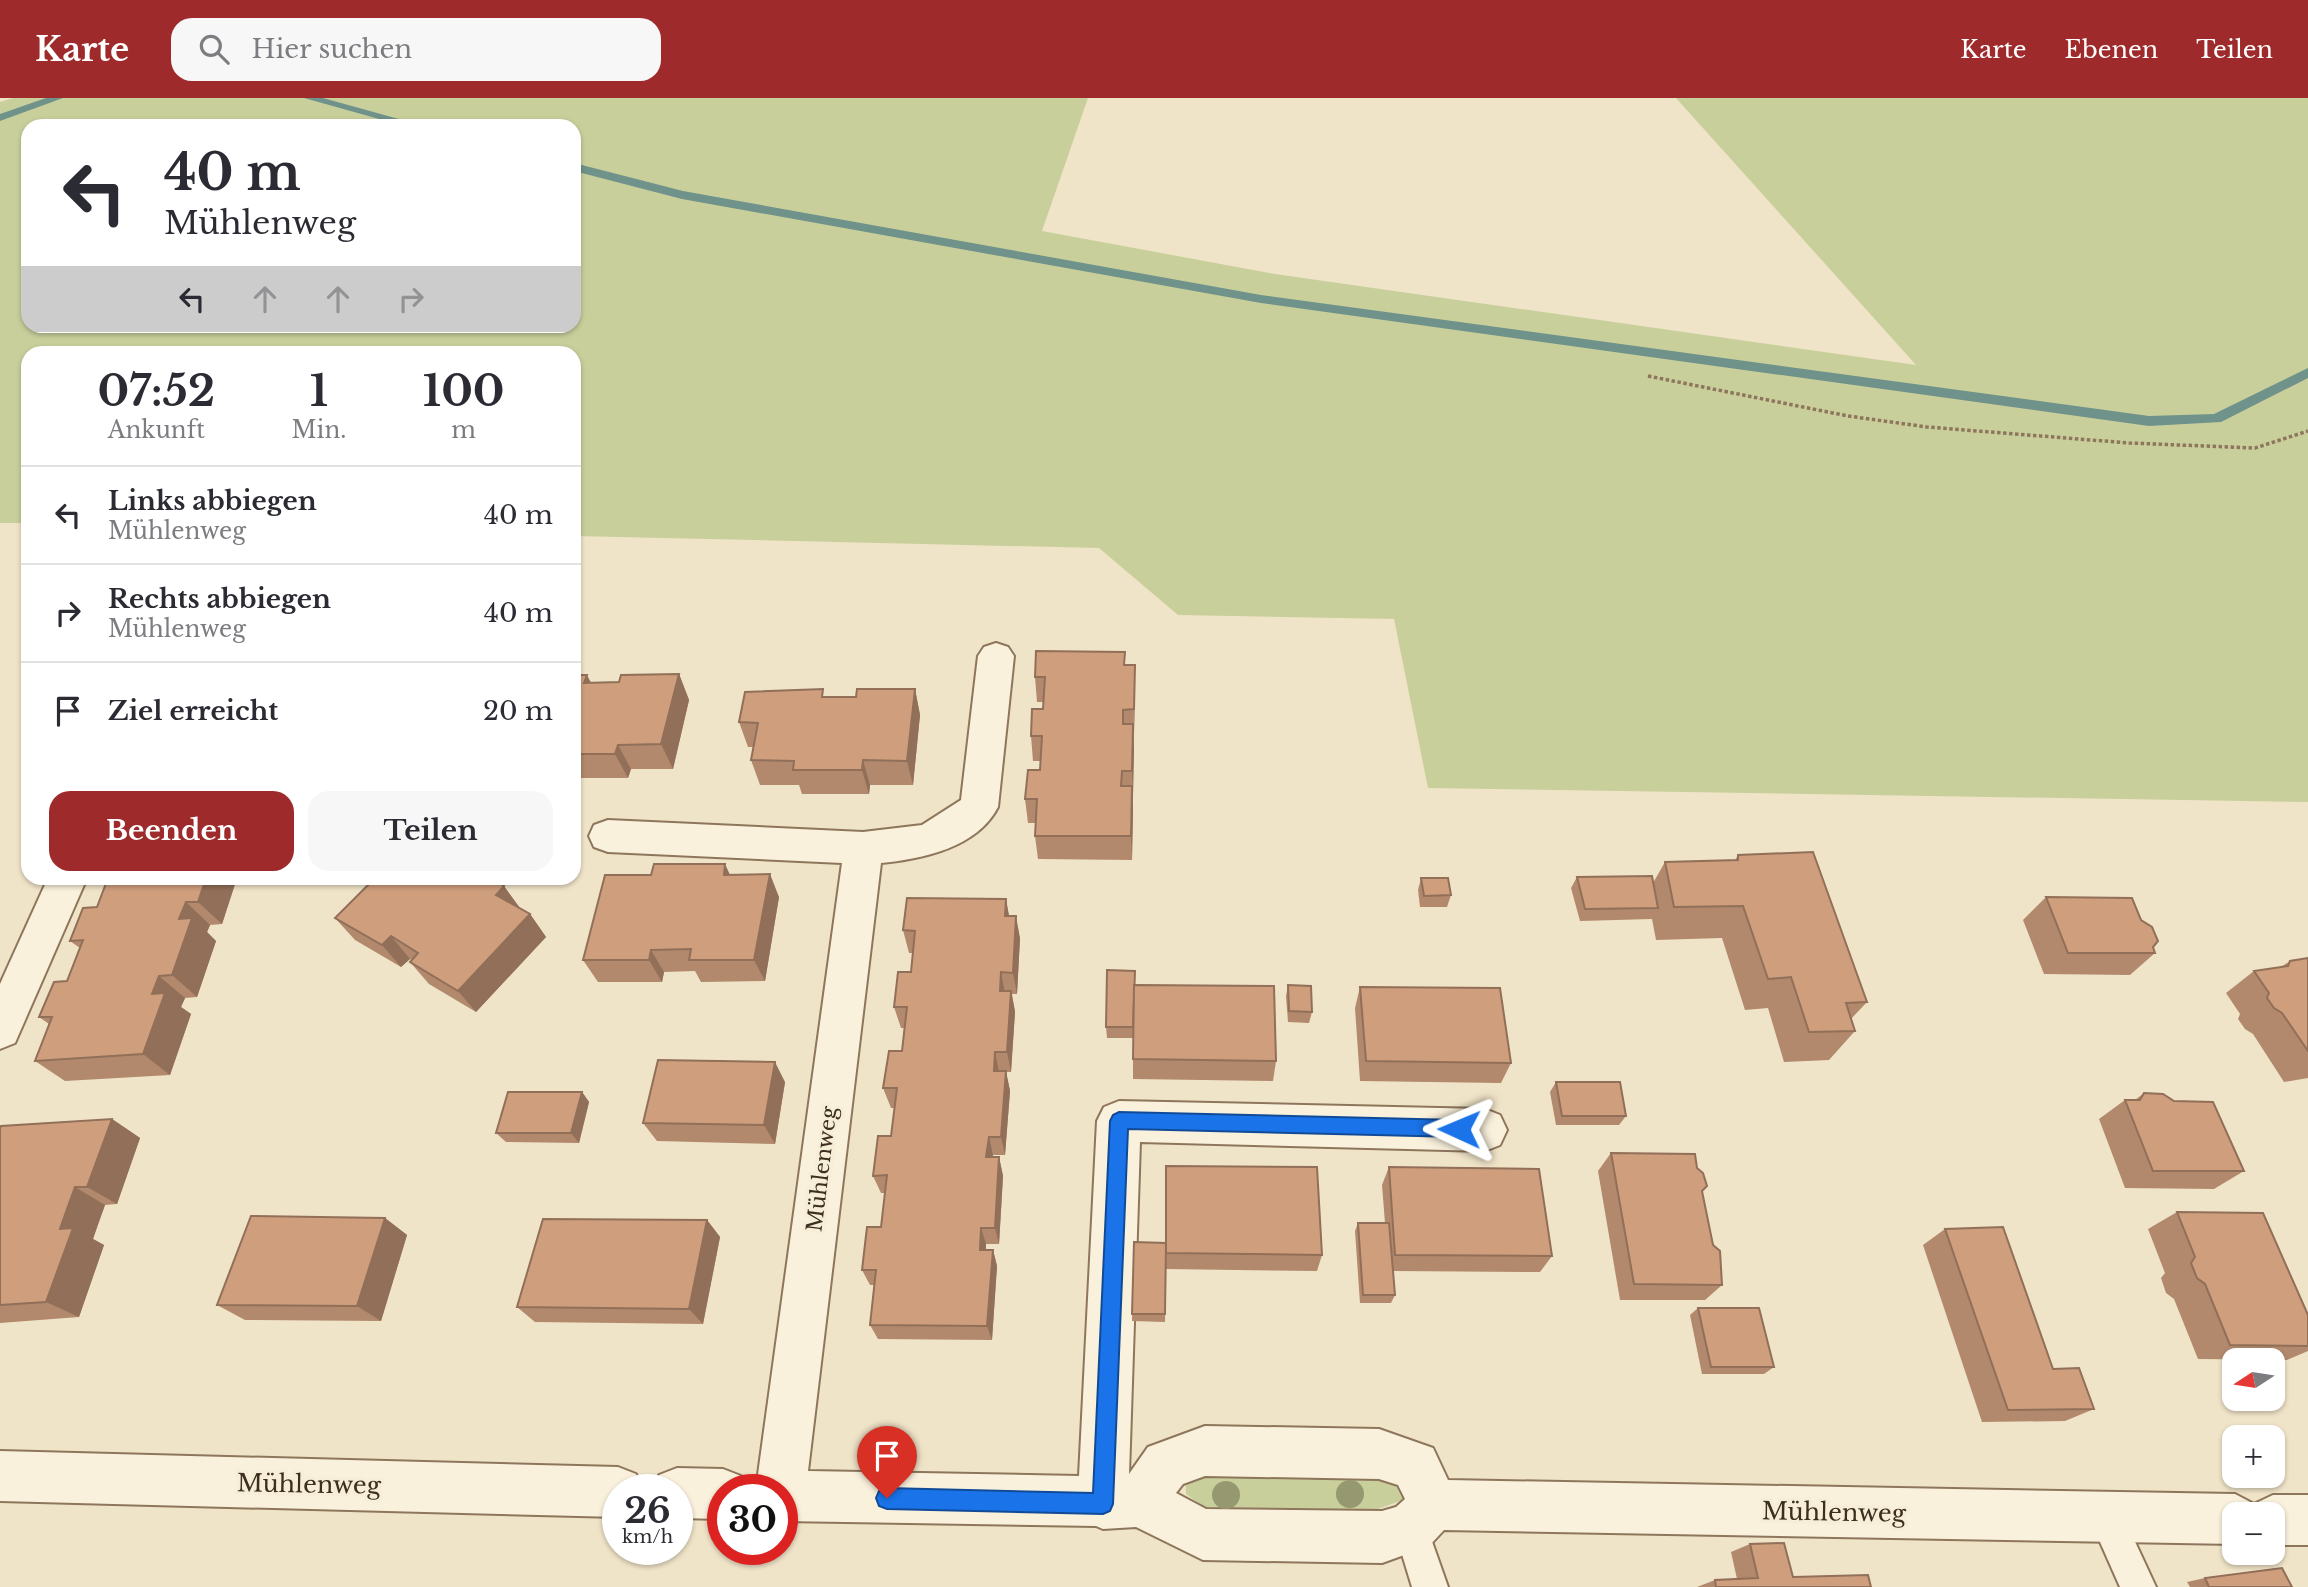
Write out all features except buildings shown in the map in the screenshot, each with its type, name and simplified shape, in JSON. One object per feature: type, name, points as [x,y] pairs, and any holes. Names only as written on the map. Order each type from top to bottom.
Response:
[{"type":"street","points":[[608,836],[863,848],[922,844],[952,831],[979,807],[996,656]]},
{"type":"street","name":"Mühlenweg","points":[[783,1474],[863,848]]},
{"type":"street","points":[[0,1030],[65,885]]},
{"type":"street","points":[[1122,1503],[1119,1121],[1485,1130]]},
{"type":"street","points":[[1122,1503],[1166,1465],[1205,1451],[1379,1454],[1415,1466],[1422,1516]]},
{"type":"street","name":"Mühlenweg","points":[[0,1476],[602,1492]]},
{"type":"street","name":"Mühlenweg","points":[[798,1496],[1122,1503],[1203,1534],[1382,1537],[1422,1516],[2222,1519]]},
{"type":"street","points":[[2285,1520],[2308,1520]]},
{"type":"lane","points":[[1422,1516],[1430,1587]]},
{"type":"lane","points":[[2106,1517],[2138,1587]]},
{"type":"path","points":[[1648,376],[1848,416],[1927,427],[2129,443],[2255,448],[2308,431]]},
{"type":"green space","points":[[13,98],[1088,98],[1042,231],[1275,274],[1916,365],[1676,98],[2308,98],[2308,802],[1428,788],[1394,619],[1178,615],[1099,548],[581,536],[581,346],[21,346],[21,523],[0,523],[0,102]]},
{"type":"green space","points":[[1185,1474],[1369,1476],[1393,1480],[1403,1500],[1375,1510],[1212,1513],[1186,1494]]},
{"type":"waterway","points":[[0,118],[57,98]]},
{"type":"waterway","points":[[310,98],[391,119]]},
{"type":"waterway","points":[[581,169],[682,195],[1261,299],[2149,421],[2216,419],[2308,372]]},
{"type":"route","points":[[887,1498],[1103,1504],[1119,1121],[1459,1129]]}]
